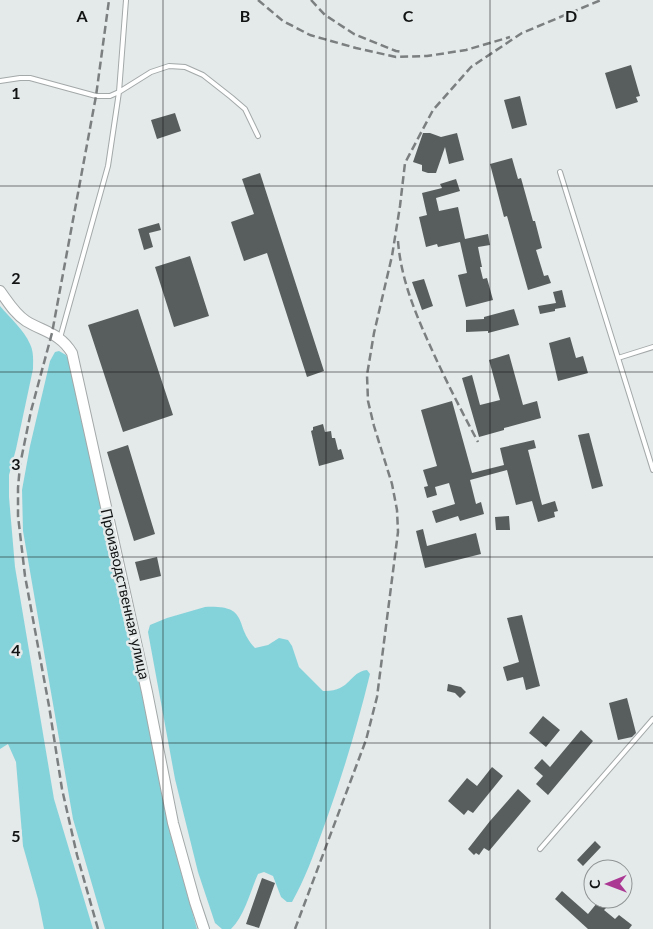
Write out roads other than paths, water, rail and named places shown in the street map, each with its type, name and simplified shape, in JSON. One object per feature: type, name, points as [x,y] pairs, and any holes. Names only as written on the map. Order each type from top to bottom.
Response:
[{"type":"street","name":"Производственная улица","points":[[0,291],[16,313],[26,321],[60,338],[72,352],[147,692],[173,823],[204,929]]},
{"type":"lane","points":[[60,338],[108,166],[119,92],[126,0]]},
{"type":"lane","points":[[0,81],[30,78],[96,96],[110,96],[151,72],[169,66],[186,67],[203,75],[245,109],[258,136]]},
{"type":"lane","points":[[560,172],[653,470]]},
{"type":"lane","points":[[618,358],[653,347]]},
{"type":"lane","points":[[540,849],[653,719]]},
{"type":"railway","points":[[98,929],[77,855],[62,789],[25,576],[18,516],[18,488],[20,465],[31,411],[52,333],[96,96],[109,0]]},
{"type":"railway","points":[[258,0],[283,21],[310,35],[396,57],[427,56],[466,50],[510,37]]},
{"type":"railway","points":[[311,0],[325,15],[354,34],[402,52]]},
{"type":"railway","points":[[295,929],[366,740],[377,697],[398,532],[397,510],[392,484],[368,401],[367,375],[374,333],[392,256],[405,163],[433,110],[471,67],[522,33],[601,0]]},
{"type":"railway","points":[[398,241],[402,270],[415,310],[443,373],[478,442]]}]
